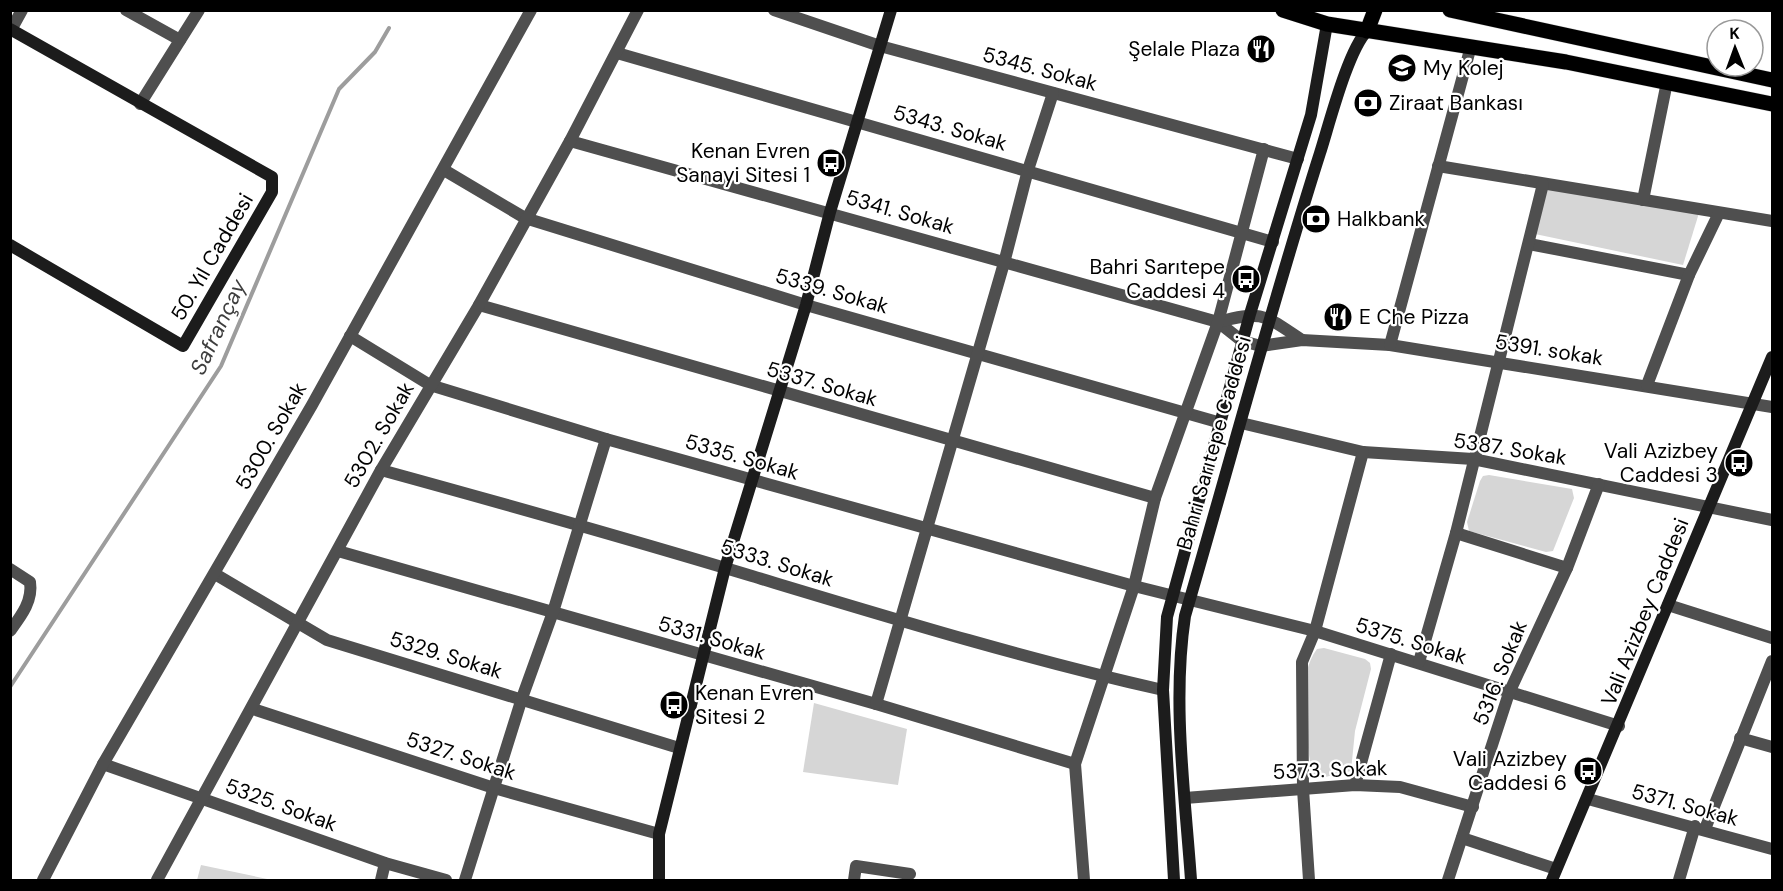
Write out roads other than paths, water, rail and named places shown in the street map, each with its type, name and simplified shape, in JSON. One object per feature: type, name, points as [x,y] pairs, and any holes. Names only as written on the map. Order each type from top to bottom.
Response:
[{"type":"main road","points":[[1283,10],[1328,17],[1368,31],[1471,46],[1773,104]]},
{"type":"main road","points":[[1368,31],[1375,10]]},
{"type":"main road","points":[[1450,10],[1773,80]]},
{"type":"street","points":[[11,30],[22,10]]},
{"type":"street","points":[[126,10],[180,40]]},
{"type":"street","points":[[140,104],[198,10]]},
{"type":"street","name":"5300. Sokak","points":[[44,880],[104,764],[350,336],[531,10]]},
{"type":"street","name":"5302. Sokak","points":[[156,880],[253,709],[297,620],[338,551],[381,470],[479,305],[525,218],[570,141],[639,10]]},
{"type":"street","name":"5345. Sokak","points":[[774,10],[880,46],[1298,159]]},
{"type":"street","points":[[659,880],[659,834],[725,568],[806,305],[830,212],[891,10]]},
{"type":"street","name":"Bahri Sarıtepe Caddesi","points":[[1174,880],[1164,690],[1166,626],[1172,596],[1242,341],[1313,104],[1328,17]]},
{"type":"street","name":"50. Yıl Caddesi","points":[[10,245],[183,346],[272,192],[272,177],[11,30]]},
{"type":"street","name":"Bahri Sarıtepe Caddesi","points":[[1191,880],[1180,693],[1181,642],[1190,600],[1261,346],[1333,110],[1357,47],[1368,31]]},
{"type":"street","points":[[1390,345],[1471,46]]},
{"type":"street","name":"5343. Sokak","points":[[617,53],[1273,242]]},
{"type":"street","points":[[1643,200],[1666,82]]},
{"type":"street","points":[[876,704],[1004,263],[1028,170],[1053,93]]},
{"type":"street","name":"5341. Sokak","points":[[570,141],[1218,322]]},
{"type":"street","points":[[1084,880],[1076,764],[1134,586],[1155,498],[1188,412],[1218,322],[1264,149]]},
{"type":"street","points":[[1437,166],[1773,220]]},
{"type":"street","name":"5339. Sokak","points":[[444,170],[525,218],[806,305],[1221,423]]},
{"type":"street","points":[[1419,662],[1456,533],[1543,184]]},
{"type":"street","points":[[1647,385],[1689,275],[1719,213]]},
{"type":"street","points":[[1529,244],[1689,275]]},
{"type":"street","name":"5337. Sokak","points":[[479,305],[1155,498]]},
{"type":"street","points":[[1218,322],[1250,314],[1270,319],[1302,340]]},
{"type":"street","points":[[1218,322],[1242,341],[1261,346]]},
{"type":"street","name":"5335. Sokak","points":[[350,336],[430,385],[753,481],[1172,596]]},
{"type":"street","name":"5391. sokak","points":[[1261,346],[1302,340],[1390,345],[1773,407]]},
{"type":"street","name":"Vali Azizbey Caddesi","points":[[1554,874],[1619,726],[1773,357]]},
{"type":"street","name":"5387. Sokak","points":[[1240,423],[1364,452],[1473,459],[1773,520]]},
{"type":"street","points":[[465,880],[522,698],[554,612],[606,439]]},
{"type":"street","points":[[1309,880],[1303,789],[1302,662],[1315,631],[1364,452]]},
{"type":"street","name":"5333. Sokak","points":[[381,470],[580,525],[900,620],[1106,677],[1164,690]]},
{"type":"street","name":"5316. Sokak","points":[[1448,880],[1509,693],[1566,568],[1599,484]]},
{"type":"street","points":[[1456,533],[1566,568]]},
{"type":"street","name":"5331. Sokak","points":[[338,551],[876,704],[1076,764]]},
{"type":"street","points":[[10,569],[30,582],[31,591],[29,601],[10,631]]},
{"type":"street","name":"5329. Sokak","points":[[214,574],[297,620],[327,640],[679,748]]},
{"type":"street","name":"5375. Sokak","points":[[1172,596],[1315,631],[1619,726]]},
{"type":"street","points":[[1668,605],[1773,638]]},
{"type":"street","points":[[1355,785],[1391,654]]},
{"type":"street","points":[[1679,880],[1773,661]]},
{"type":"street","name":"5327. Sokak","points":[[253,709],[494,788],[659,834]]},
{"type":"street","points":[[1740,738],[1773,747]]},
{"type":"street","name":"5325. Sokak","points":[[104,764],[385,863],[446,880]]},
{"type":"street","name":"5373. Sokak","points":[[1185,798],[1355,785],[1400,787],[1473,807]]},
{"type":"street","name":"5371. Sokak","points":[[1588,799],[1773,849]]},
{"type":"street","points":[[1462,838],[1554,874]]},
{"type":"street","points":[[381,880],[385,863]]},
{"type":"street","points":[[854,880],[856,866],[910,874]]},
{"type":"waterway","name":"Safrançay","points":[[10,687],[221,366],[339,89],[375,52],[389,28]]},
{"type":"place","name":"Şelale Plaza","points":[[1261,49]]},
{"type":"place","name":"My Kolej","points":[[1402,68]]},
{"type":"place","name":"Ziraat Bankası","points":[[1368,103]]},
{"type":"place","name":"Kenan Evren Sanayi Sitesi 1","points":[[831,163]]},
{"type":"place","name":"Halkbank","points":[[1316,219]]},
{"type":"place","name":"Bahri Sarıtepe Caddesi 4","points":[[1246,279]]},
{"type":"place","name":"E Che Pizza","points":[[1338,317]]},
{"type":"place","name":"Vali Azizbey Caddesi 3","points":[[1739,463]]},
{"type":"place","name":"Kenan Evren Sitesi 2","points":[[674,705]]},
{"type":"place","name":"Vali Azizbey Caddesi 6","points":[[1588,771]]}]
